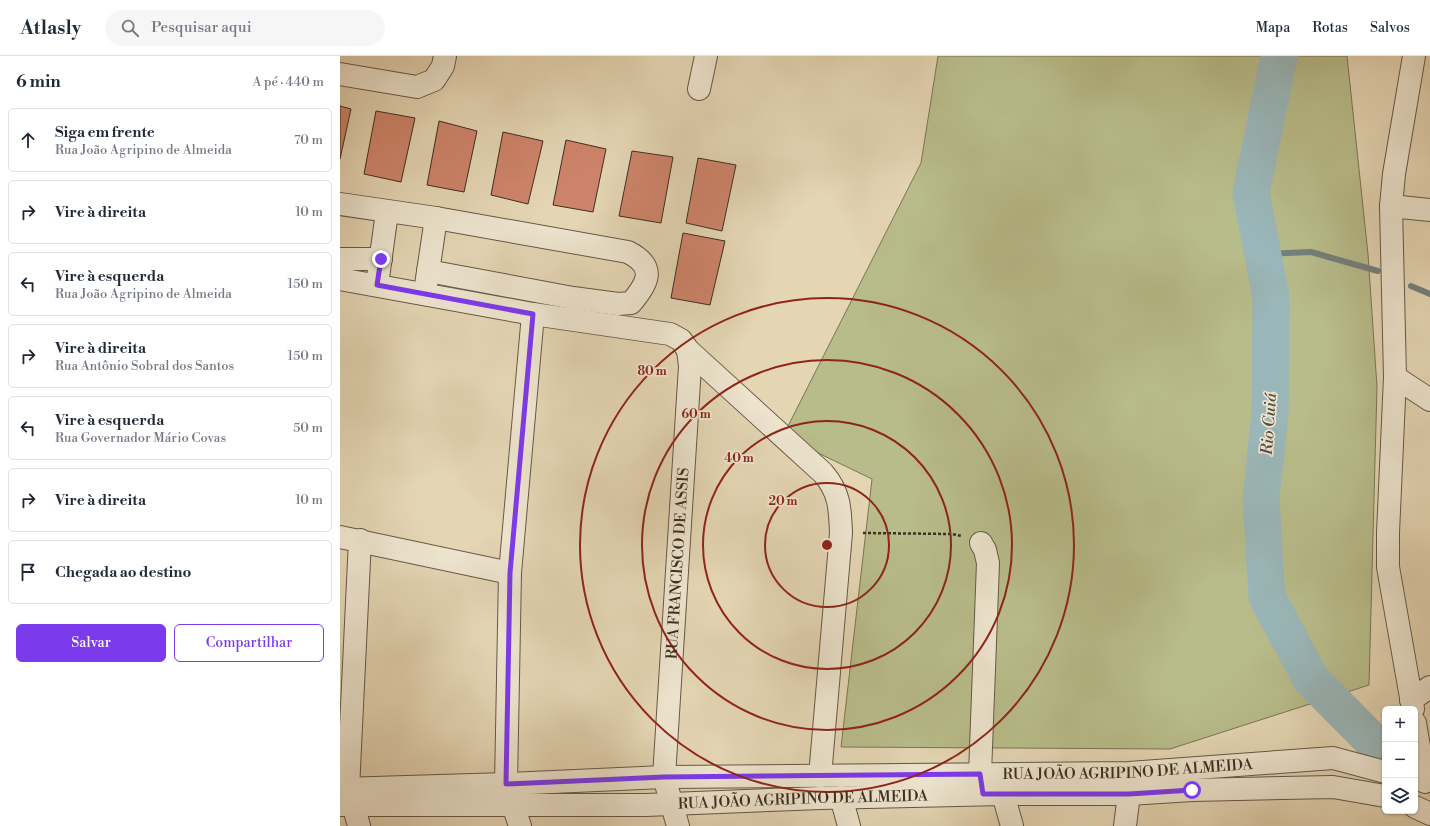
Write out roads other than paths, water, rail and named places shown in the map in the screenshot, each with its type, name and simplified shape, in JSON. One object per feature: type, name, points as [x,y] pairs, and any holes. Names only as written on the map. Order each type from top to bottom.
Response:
[{"type":"street","points":[[340,74],[417,87],[434,80],[443,66],[446,56]]},
{"type":"street","points":[[699,89],[706,56]]},
{"type":"street","points":[[1412,705],[1388,567],[1388,533],[1395,377],[1391,206],[1394,174],[1414,56]]},
{"type":"street","points":[[340,204],[436,218],[628,252],[641,259],[647,274],[644,287],[631,303],[618,304],[573,298],[428,271]]},
{"type":"street","points":[[1391,206],[1430,210]]},
{"type":"street","points":[[377,285],[387,212]]},
{"type":"street","points":[[424,294],[436,218]]},
{"type":"street","points":[[340,260],[381,259]]},
{"type":"street","points":[[340,279],[533,314],[670,334],[681,340],[688,350],[823,473],[833,485],[840,502],[841,533],[820,776]]},
{"type":"street","points":[[520,826],[510,794],[510,573],[533,314]]},
{"type":"street","name":"RUA FRANCISCO DE ASSIS","points":[[678,826],[664,777],[690,366],[688,350]]},
{"type":"street","points":[[1395,377],[1430,400]]},
{"type":"street","points":[[359,826],[345,796],[350,538],[510,573]]},
{"type":"street","points":[[981,543],[986,550],[988,563],[989,787],[1012,826]]},
{"type":"street","points":[[1412,705],[1430,687]]},
{"type":"street","points":[[1418,742],[1423,782]]},
{"type":"street","name":"RUA JOÃO AGRIPINO DE ALMEIDA","points":[[345,796],[510,794],[671,803],[841,798],[989,787],[1128,772],[1333,758],[1382,771]]},
{"type":"street","name":"RUA JOÃO AGRIPINO DE ALMEIDA","points":[[510,794],[664,777],[820,776],[1129,794],[1192,790],[1333,787],[1382,795]]},
{"type":"street","points":[[1126,826],[1129,794]]},
{"type":"street","points":[[841,798],[849,826]]},
{"type":"street","points":[[1418,808],[1430,814]]},
{"type":"waterway","name":"Rio Cuiá","points":[[1279,56],[1251,193],[1271,297],[1270,413],[1261,499],[1267,597],[1311,679],[1382,751]]},
{"type":"waterway","points":[[1264,254],[1311,252],[1378,271]]},
{"type":"waterway","points":[[1411,286],[1430,294]]}]
